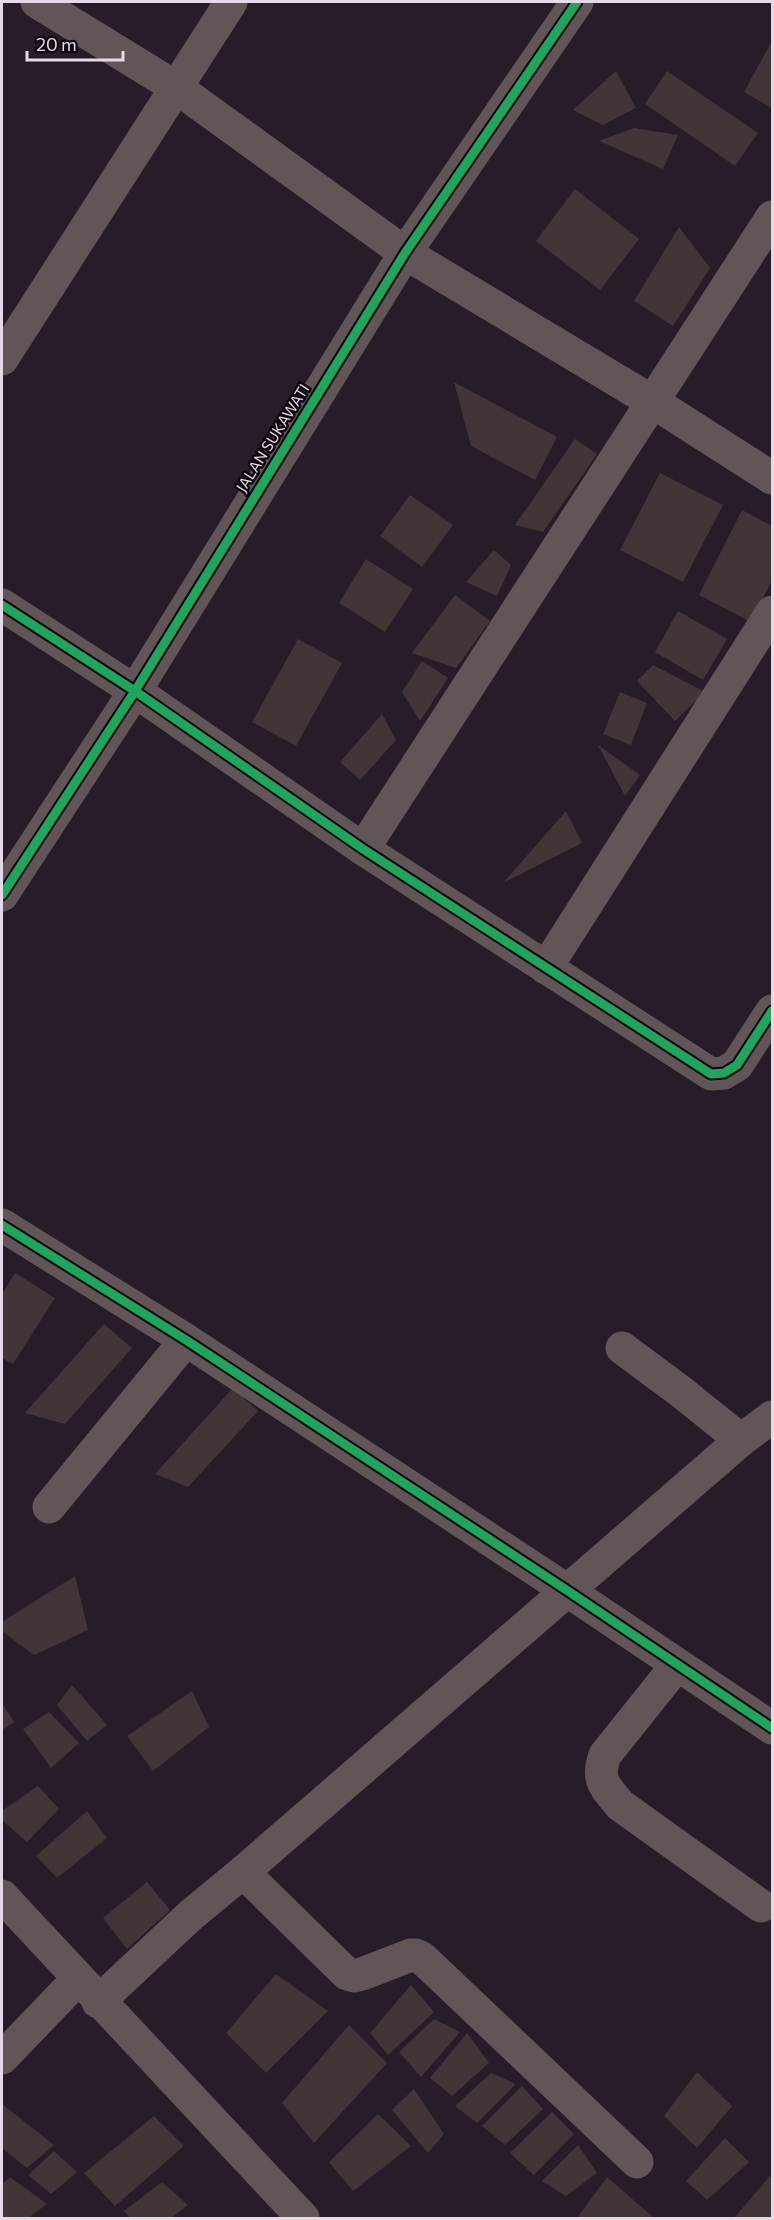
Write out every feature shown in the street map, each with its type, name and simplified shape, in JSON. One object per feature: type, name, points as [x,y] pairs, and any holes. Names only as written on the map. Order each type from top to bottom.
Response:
[{"type":"street","points":[[37,2],[177,88],[405,254],[653,402],[772,478]]},
{"type":"street","points":[[2,359],[231,2]]},
{"type":"street","name":"JALAN SUKAWATI","points":[[2,895],[135,691],[405,254],[577,2]]},
{"type":"street","points":[[363,849],[772,217]]},
{"type":"street","points":[[2,605],[135,691],[363,849],[711,1074],[724,1073],[737,1065],[772,1011]]},
{"type":"street","points":[[546,968],[772,612]]},
{"type":"street","points":[[2,1225],[186,1340],[772,1728]]},
{"type":"street","points":[[49,1507],[186,1340]]},
{"type":"street","points":[[622,1348],[741,1440]]},
{"type":"street","points":[[2,2058],[88,1990],[191,1915],[243,1872],[741,1440],[772,1417]]},
{"type":"street","points":[[677,1665],[605,1755],[600,1768],[603,1785],[620,1805],[760,1906]]},
{"type":"street","points":[[243,1872],[346,1974],[354,1976],[362,1974],[411,1955],[422,1958],[638,2162]]},
{"type":"street","points":[[2,1896],[303,2218]]},
{"type":"building","points":[[772,41],[772,108],[744,92]]},
{"type":"building","points":[[616,71],[636,108],[603,125],[573,110]]},
{"type":"building","points":[[667,71],[758,133],[735,166],[645,104]]},
{"type":"building","points":[[634,128],[678,135],[663,169],[599,141]]},
{"type":"building","points":[[575,189],[639,239],[600,290],[536,241]]},
{"type":"building","points":[[679,227],[710,268],[673,326],[634,301]]},
{"type":"building","points":[[454,382],[557,437],[535,480],[471,446]]},
{"type":"building","points":[[575,439],[597,454],[543,532],[515,525]]},
{"type":"building","points":[[660,473],[723,505],[683,582],[620,550]]},
{"type":"building","points":[[410,495],[453,525],[422,567],[380,536]]},
{"type":"building","points":[[742,510],[772,526],[772,580],[751,622],[699,595]]},
{"type":"building","points":[[494,550],[511,565],[497,596],[466,582]]},
{"type":"building","points":[[366,559],[413,589],[385,632],[339,603]]},
{"type":"building","points":[[455,595],[490,621],[456,668],[412,653]]},
{"type":"building","points":[[678,611],[727,639],[703,680],[655,652]]},
{"type":"building","points":[[298,639],[342,663],[296,746],[252,722]]},
{"type":"building","points":[[422,661],[448,678],[420,721],[402,692]]},
{"type":"building","points":[[653,665],[705,692],[675,721],[637,681]]},
{"type":"building","points":[[620,692],[647,703],[631,745],[603,734]]},
{"type":"building","points":[[382,714],[396,740],[360,780],[340,762]]},
{"type":"building","points":[[598,745],[640,775],[625,796]]},
{"type":"building","points":[[566,811],[582,843],[503,883]]},
{"type":"building","points":[[15,1273],[55,1298],[13,1364],[2,1358],[2,1294]]},
{"type":"building","points":[[104,1324],[132,1348],[65,1424],[25,1413]]},
{"type":"building","points":[[233,1388],[258,1411],[188,1487],[155,1474]]},
{"type":"building","points":[[75,1576],[88,1630],[34,1655],[2,1631],[2,1622]]},
{"type":"building","points":[[72,1685],[107,1725],[87,1741],[57,1705]]},
{"type":"building","points":[[192,1691],[209,1727],[153,1771],[127,1736]]},
{"type":"building","points":[[2,1703],[14,1722],[2,1730]]},
{"type":"building","points":[[49,1712],[79,1743],[51,1768],[23,1729]]},
{"type":"building","points":[[38,1786],[59,1809],[27,1842],[2,1820],[2,1811]]},
{"type":"building","points":[[87,1811],[107,1838],[57,1878],[36,1856]]},
{"type":"building","points":[[147,1882],[170,1910],[127,1949],[103,1918]]},
{"type":"building","points":[[276,1974],[328,2011],[266,2073],[226,2033]]},
{"type":"building","points":[[411,1985],[434,2012],[388,2055],[370,2033]]},
{"type":"building","points":[[434,2019],[460,2032],[421,2077],[399,2052]]},
{"type":"building","points":[[349,2025],[387,2063],[314,2143],[282,2103]]},
{"type":"building","points":[[467,2033],[489,2063],[452,2096],[430,2078]]},
{"type":"building","points":[[697,2072],[732,2106],[697,2148],[664,2116]]},
{"type":"building","points":[[491,2073],[516,2084],[477,2123],[455,2106]]},
{"type":"building","points":[[522,2086],[543,2109],[505,2145],[482,2126]]},
{"type":"building","points":[[414,2089],[444,2134],[428,2153],[392,2110]]},
{"type":"building","points":[[2,2104],[54,2145],[27,2168],[2,2148]]},
{"type":"building","points":[[552,2112],[574,2134],[534,2175],[510,2153]]},
{"type":"building","points":[[378,2114],[411,2146],[353,2191],[329,2162]]},
{"type":"building","points":[[154,2116],[184,2146],[115,2206],[84,2173]]},
{"type":"building","points":[[725,2138],[749,2162],[707,2200],[686,2181]]},
{"type":"building","points":[[578,2145],[597,2173],[566,2196],[542,2181]]},
{"type":"building","points":[[54,2151],[77,2172],[51,2194],[28,2175]]},
{"type":"building","points":[[770,2176],[772,2179],[772,2218],[734,2218]]},
{"type":"building","points":[[10,2177],[47,2204],[28,2218],[2,2218],[2,2184]]},
{"type":"building","points":[[607,2177],[653,2217],[578,2217]]},
{"type":"building","points":[[162,2182],[188,2205],[171,2218],[130,2218],[124,2211]]},
{"type":"cycle path","points":[[2,895],[135,691],[405,253],[577,2]]},
{"type":"cycle path","points":[[2,605],[135,691],[363,849],[711,1074],[724,1073],[737,1065],[772,1011]]},
{"type":"cycle path","points":[[2,1225],[186,1340],[772,1728]]}]
